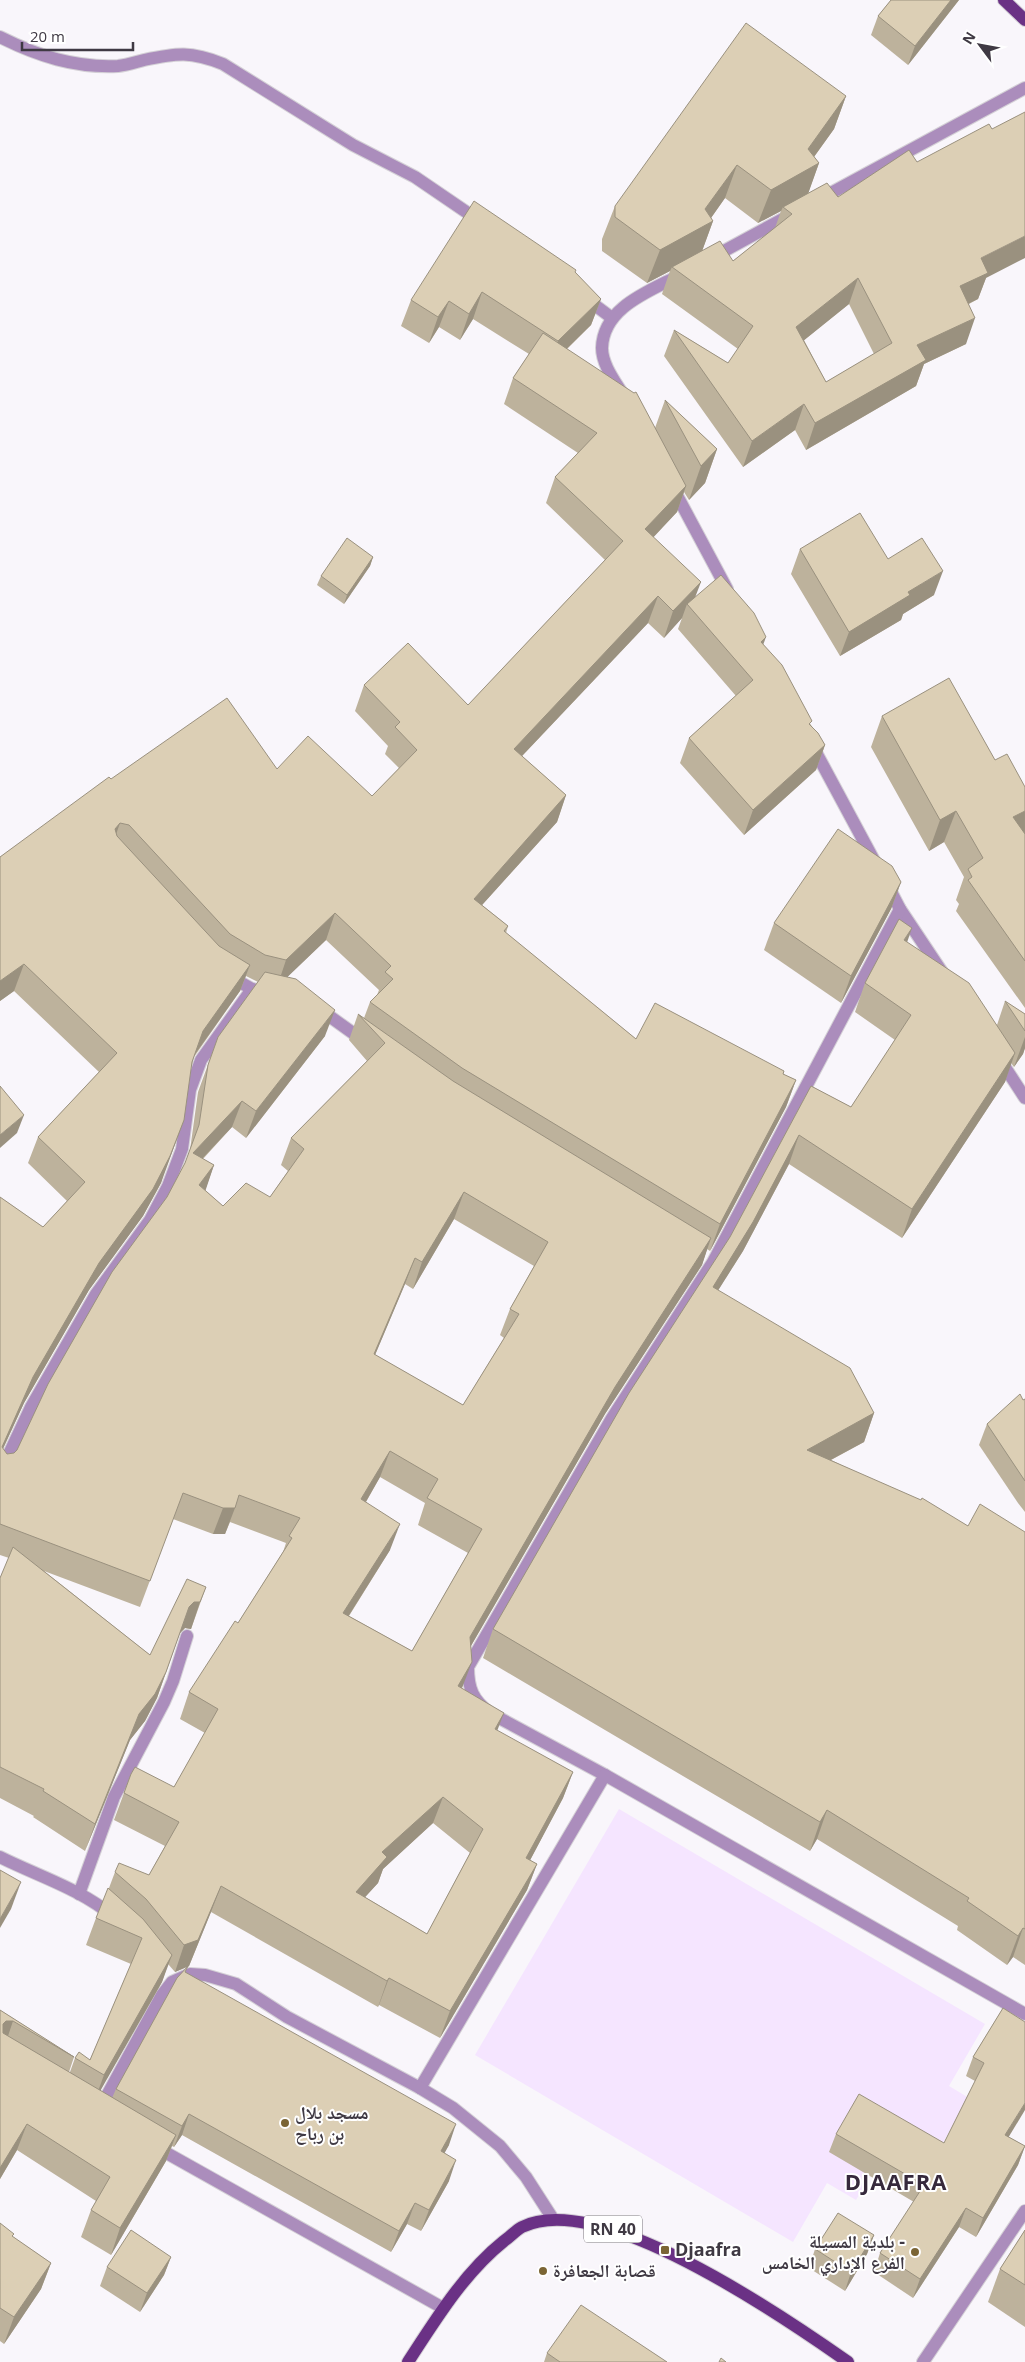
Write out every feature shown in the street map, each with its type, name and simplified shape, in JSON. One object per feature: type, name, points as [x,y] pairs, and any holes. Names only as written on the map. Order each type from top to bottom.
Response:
[{"type":"main road","points":[[1004,0],[1025,20]]},
{"type":"main road","name":"RN 40","points":[[408,2362],[443,2308],[486,2256],[522,2227],[553,2219],[609,2228],[665,2250],[812,2337],[848,2362]]},
{"type":"street","points":[[0,37],[23,49],[70,64],[119,66],[174,54],[200,55],[215,61],[353,145],[414,177],[488,228]]},
{"type":"street","points":[[706,261],[1025,88]]},
{"type":"street","points":[[630,408],[606,364],[602,348],[605,332],[612,318],[628,303],[688,270]]},
{"type":"street","points":[[574,290],[612,318]]},
{"type":"street","points":[[668,478],[734,602]]},
{"type":"street","points":[[805,733],[900,909],[949,983]]},
{"type":"street","points":[[900,909],[709,1259],[612,1418],[468,1667],[468,1683],[478,1704],[490,1713],[605,1775],[1025,2014]]},
{"type":"street","points":[[215,967],[252,989],[283,996]]},
{"type":"street","points":[[0,1474],[31,1407],[96,1294],[150,1220],[163,1195],[182,1149],[190,1090],[201,1060],[252,989]]},
{"type":"street","points":[[310,1004],[377,1051]]},
{"type":"street","points":[[992,1049],[1025,1098]]},
{"type":"street","points":[[80,1894],[114,1797],[167,1695],[187,1636]]},
{"type":"street","points":[[420,2088],[605,1775]]},
{"type":"street","points":[[0,1857],[80,1894],[101,1906],[124,1926]]},
{"type":"street","points":[[97,2113],[162,1995],[169,1978],[190,1974],[205,1975],[236,1984],[287,2017],[420,2088],[453,2108],[500,2146],[526,2177],[553,2219]]},
{"type":"street","points":[[140,2138],[443,2308]]},
{"type":"street","points":[[923,2362],[1025,2211]]},
{"type":"shaded area","points":[[619,1809],[985,2024],[949,2086],[969,2098],[913,2194],[874,2170],[856,2200],[827,2183],[793,2242],[475,2055]]},
{"type":"building","points":[[891,0],[951,0],[915,46],[878,16]]},
{"type":"building","points":[[746,23],[846,96],[808,149],[819,163],[771,190],[737,165],[705,209],[713,221],[660,250],[615,217],[615,206]]},
{"type":"building","points":[[1025,112],[1025,236],[981,258],[988,273],[960,286],[975,318],[917,345],[926,360],[815,423],[804,404],[752,441],[674,330],[728,363],[753,326],[672,267],[720,241],[733,261],[792,214],[783,207],[827,183],[838,197],[909,150],[917,162],[989,124],[992,129]],"holes":[[[858,278],[892,343],[826,382],[796,327]]]},
{"type":"building","points":[[474,201],[576,270],[575,272],[601,299],[558,341],[482,292],[469,314],[449,301],[438,317],[411,300]]},
{"type":"building","points":[[543,333],[634,393],[636,392],[686,486],[645,529],[701,582],[673,611],[658,596],[514,749],[566,795],[474,899],[508,926],[504,931],[636,1039],[655,1003],[784,1071],[783,1074],[796,1080],[720,1224],[462,1068],[370,1002],[393,979],[385,972],[391,966],[335,913],[286,960],[265,955],[230,934],[129,825],[120,823],[115,829],[117,836],[219,946],[250,965],[203,1031],[192,1062],[184,1120],[170,1156],[153,1189],[99,1263],[33,1377],[2,1447],[7,1454],[14,1453],[17,1450],[48,1384],[112,1272],[167,1197],[185,1163],[199,1125],[208,1065],[218,1037],[265,972],[296,979],[335,1010],[256,1111],[242,1101],[193,1153],[214,1165],[199,1185],[223,1206],[246,1183],[270,1197],[304,1149],[291,1138],[385,1043],[358,1014],[453,1081],[711,1238],[615,1387],[470,1637],[472,1662],[458,1686],[504,1713],[495,1729],[573,1772],[526,1858],[537,1864],[450,2011],[389,1978],[387,1981],[221,1886],[198,1940],[184,1945],[146,1899],[115,1872],[119,1863],[149,1875],[179,1822],[124,1793],[131,1774],[135,1767],[174,1787],[218,1709],[189,1692],[235,1621],[238,1623],[292,1538],[289,1536],[300,1518],[239,1495],[235,1508],[223,1508],[183,1493],[150,1581],[0,1524],[0,1197],[43,1227],[85,1182],[38,1137],[117,1053],[24,964],[0,981],[0,857],[109,777],[111,779],[227,698],[277,769],[308,736],[372,796],[417,750],[395,727],[400,722],[364,685],[408,643],[468,705],[623,541],[555,477],[597,433],[513,378]],"holes":[[[464,1192],[548,1242],[510,1309],[519,1314],[463,1405],[374,1354],[415,1258],[422,1262]],[[390,1451],[438,1479],[427,1498],[482,1529],[412,1651],[343,1613],[400,1524],[361,1499]],[[443,1797],[483,1829],[427,1934],[356,1892],[387,1857],[382,1852]]]},
{"type":"building","points":[[665,400],[717,449],[701,466]]},
{"type":"building","points":[[860,513],[888,559],[922,538],[943,571],[908,592],[910,595],[849,632],[800,549]]},
{"type":"building","points":[[347,538],[373,557],[347,595],[321,576]]},
{"type":"building","points":[[721,575],[754,613],[766,637],[761,642],[782,665],[812,721],[809,724],[818,733],[825,745],[753,810],[689,738],[753,680],[687,604]]},
{"type":"building","points":[[949,678],[995,760],[1007,754],[1025,787],[1025,811],[1013,817],[1025,834],[1025,961],[968,880],[972,877],[968,869],[983,858],[956,811],[940,820],[882,716]]},
{"type":"building","points":[[838,829],[892,866],[901,882],[851,976],[774,923]]},
{"type":"building","points":[[899,919],[912,928],[904,940],[969,983],[1015,1053],[912,1209],[799,1135],[753,1222],[713,1287],[850,1368],[874,1413],[807,1450],[921,1500],[922,1498],[968,1526],[980,1504],[1025,1532],[1025,1929],[1023,1928],[1018,1936],[967,1901],[969,1898],[827,1810],[820,1822],[493,1629],[629,1393],[730,1237],[811,1086],[851,1107],[911,1015],[865,983]]},
{"type":"building","points":[[1005,1001],[1025,1014],[1025,1031]]},
{"type":"building","points":[[0,1086],[24,1115],[0,1135]]},
{"type":"building","points":[[1020,1394],[1023,1400],[1025,1399],[1025,1481],[987,1424]]},
{"type":"building","points":[[13,1547],[150,1655],[187,1579],[206,1587],[200,1602],[194,1602],[189,1607],[166,1672],[155,1694],[139,1714],[95,1824],[43,1791],[44,1789],[0,1767],[0,1578]]},
{"type":"building","points":[[0,1870],[21,1882],[0,1919]]},
{"type":"building","points":[[108,1888],[143,1919],[172,1955],[104,2075],[75,2058],[79,2052],[90,2060],[142,1938],[96,1918]]},
{"type":"building","name":"مسجد بلال بن رباح","points":[[188,1966],[185,1972],[456,2124],[441,2151],[456,2160],[429,2210],[415,2203],[399,2231],[189,2114],[182,2126],[116,2089],[177,1978]]},
{"type":"building","points":[[1003,2008],[1025,2022],[1025,2103],[1005,2135],[1025,2146],[983,2218],[966,2208],[920,2279],[880,2253],[924,2185],[836,2134],[859,2094],[944,2143],[984,2063],[973,2057]]},
{"type":"building","points":[[0,2010],[74,2057],[13,2021],[6,2021],[3,2024],[3,2033],[176,2135],[120,2228],[91,2210],[110,2177],[27,2124],[0,2168]]},
{"type":"building","points":[[838,2213],[874,2235],[851,2272],[815,2249]]},
{"type":"building","points":[[0,2223],[14,2234],[12,2236],[51,2263],[14,2317],[0,2308]]},
{"type":"building","points":[[131,2230],[171,2257],[147,2293],[107,2267]]},
{"type":"building","points":[[1025,2230],[1025,2285],[1000,2269]]},
{"type":"building","points":[[581,2305],[667,2362],[560,2362],[547,2353]]},
{"type":"place","name":"مسجد بلال بن رباح","points":[[285,2123]]},
{"type":"place","name":"Djaafra","points":[[665,2250]]},
{"type":"place","name":"بلدية المسيلة - الفرع الإداري الخامس","points":[[915,2252]]},
{"type":"place","name":"قصابة الجعافرة","points":[[543,2271]]},
{"type":"district","name":"DJAAFRA","points":[[896,2182]]}]
